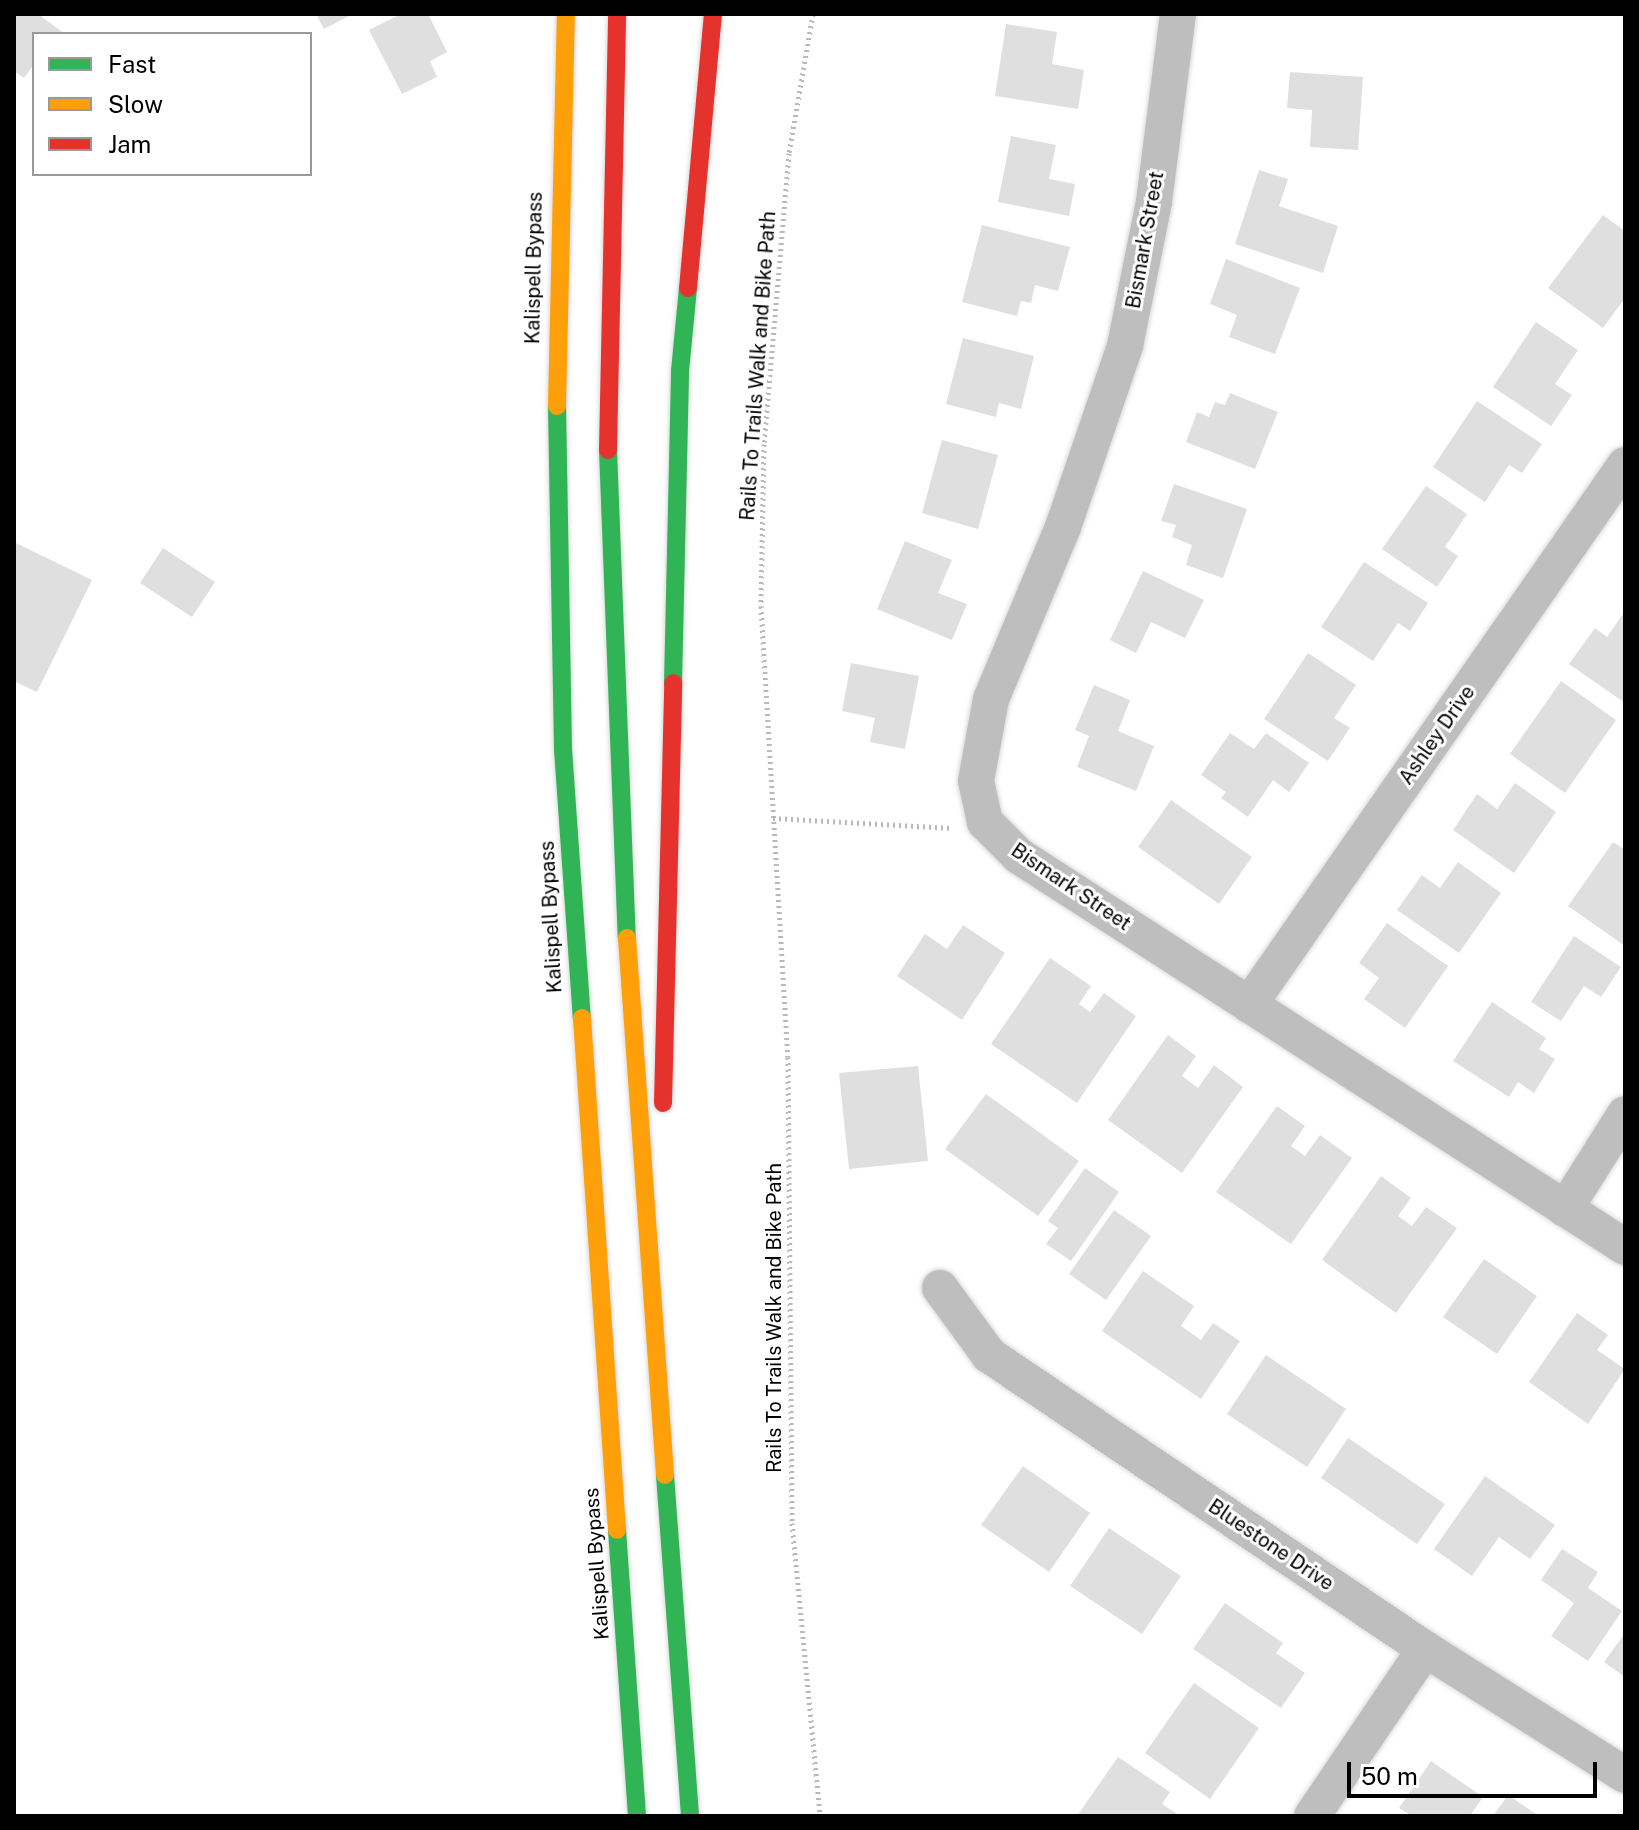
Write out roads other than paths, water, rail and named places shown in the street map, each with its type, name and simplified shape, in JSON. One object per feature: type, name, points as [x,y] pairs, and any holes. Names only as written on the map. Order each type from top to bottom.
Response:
[{"type":"highway","name":"Kalispell Bypass","points":[[566,14],[555,321],[563,749],[637,1816]]},
{"type":"highway","points":[[617,14],[608,332],[612,646],[650,1257],[690,1816]]},
{"type":"highway","points":[[650,1257],[661,1125],[677,429],[689,242],[713,14]]},
{"type":"street","name":"Bismark Street","points":[[1178,14],[1154,202],[1125,346],[1063,527],[991,699],[976,781],[985,822],[1019,856],[1625,1247]]},
{"type":"street","name":"Ashley Drive","points":[[1249,1005],[1625,465]]},
{"type":"street","points":[[1565,1209],[1625,1114]]},
{"type":"street","name":"Bluestone Drive","points":[[940,1288],[989,1355],[1425,1649],[1625,1775]]},
{"type":"street","points":[[1312,1816],[1425,1649]]}]
